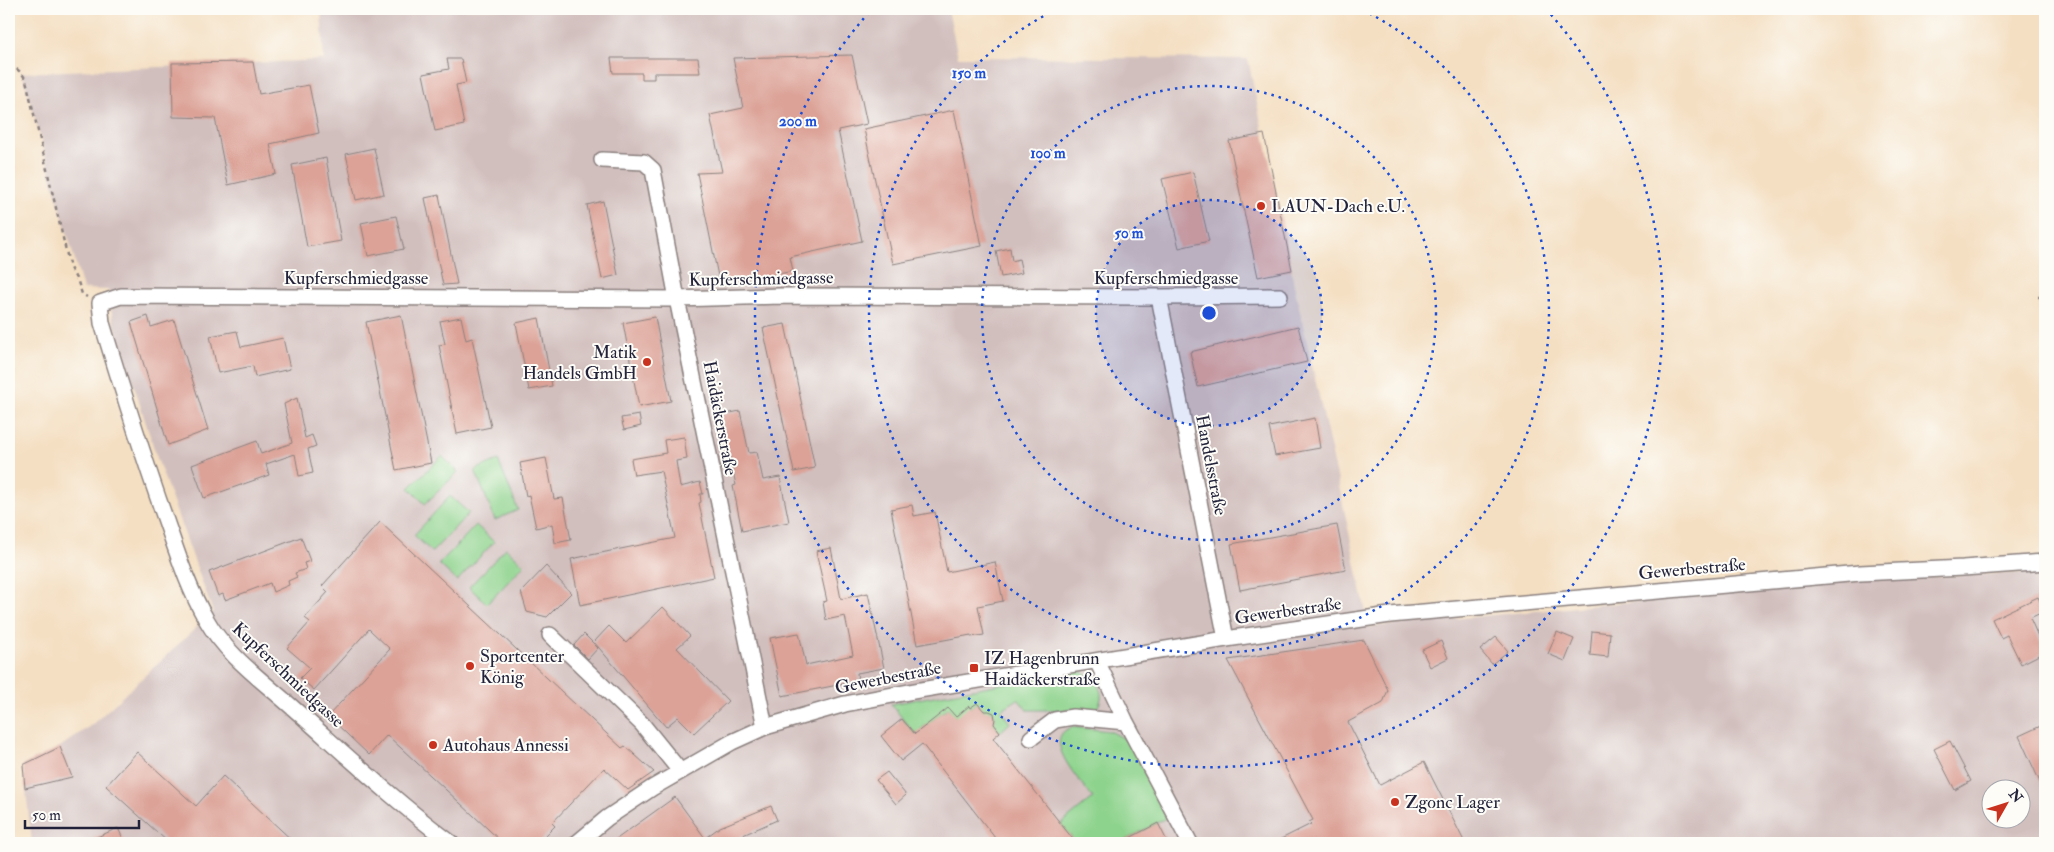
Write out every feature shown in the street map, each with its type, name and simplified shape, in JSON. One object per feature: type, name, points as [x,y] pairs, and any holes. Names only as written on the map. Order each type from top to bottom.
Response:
[{"type":"street","name":"Haidäckerstraße","points":[[602,160],[644,162],[653,170],[677,299],[765,727]]},
{"type":"street","name":"Kupferschmiedgasse","points":[[451,843],[347,756],[247,666],[220,640],[206,620],[177,552],[137,441],[102,323],[100,304],[121,296],[677,299],[781,296],[1280,296]]},
{"type":"street","name":"Handelsstraße","points":[[1159,297],[1226,639]]},
{"type":"street","name":"Gewerbestraße","points":[[576,843],[607,818],[680,771],[765,727],[845,704],[924,689],[1226,639],[1390,615],[1860,573],[2045,562]]},
{"type":"street","points":[[550,635],[642,724],[680,771]]},
{"type":"street","points":[[1097,661],[1126,722],[1190,843]]},
{"type":"street","points":[[1031,738],[1055,720],[1072,717],[1126,722]]},
{"type":"path","points":[[9,67],[13,67],[22,73],[26,80],[70,268],[82,294],[100,304]]},
{"type":"path","points":[[2038,296],[2045,297]]},
{"type":"shaded area","points":[[321,9],[948,9],[958,57],[1248,59],[1294,285],[1369,627],[1868,579],[2045,572],[2045,843],[32,843],[23,765],[60,747],[93,724],[213,612],[158,461],[113,320],[108,290],[83,289],[22,73],[324,60]]},
{"type":"green space","points":[[442,456],[458,472],[425,504],[409,488]]},
{"type":"green space","points":[[498,460],[518,510],[495,520],[475,470]]},
{"type":"green space","points":[[450,496],[469,513],[432,552],[414,535]]},
{"type":"green space","points":[[476,525],[494,542],[457,581],[439,564]]},
{"type":"green space","points":[[506,548],[524,565],[487,604],[469,587]]},
{"type":"green space","points":[[1077,670],[1089,676],[1098,685],[1101,695],[1097,708],[1091,710],[1027,710],[1018,699],[1001,710],[1010,723],[1000,732],[993,723],[995,719],[994,713],[985,712],[977,703],[970,708],[969,706],[957,719],[948,708],[915,734],[891,704]]},
{"type":"green space","points":[[1073,727],[1110,731],[1129,741],[1168,817],[1120,843],[1076,843],[1061,824],[1093,798],[1073,772],[1061,750],[1060,740],[1063,732]]},
{"type":"building","points":[[852,55],[867,124],[838,130],[862,241],[790,257],[793,271],[720,286],[697,173],[722,172],[710,115],[743,108],[733,58]]},
{"type":"building","points":[[611,58],[698,58],[700,73],[654,73],[654,79],[642,79],[642,73],[613,73]]},
{"type":"building","points":[[447,59],[461,59],[466,83],[456,85],[464,125],[435,131],[423,74],[449,69]]},
{"type":"building","points":[[253,62],[259,94],[309,85],[319,133],[270,144],[276,174],[228,185],[215,118],[173,117],[172,63]]},
{"type":"building","points":[[954,110],[982,246],[893,264],[864,129]]},
{"type":"building","name":"LAUN-Dach e.U.","points":[[1264,134],[1292,270],[1258,277],[1229,141]]},
{"type":"building","points":[[374,148],[384,194],[356,200],[346,154]]},
{"type":"building","points":[[326,158],[341,241],[307,247],[292,165]]},
{"type":"building","points":[[1193,172],[1209,241],[1179,248],[1162,179]]},
{"type":"building","points":[[439,195],[457,284],[443,285],[425,198]]},
{"type":"building","points":[[603,201],[618,275],[602,279],[587,205]]},
{"type":"building","points":[[396,216],[404,249],[368,256],[361,223]]},
{"type":"building","points":[[1010,248],[1012,261],[1019,259],[1022,273],[1001,277],[996,251]]},
{"type":"building","points":[[401,315],[431,463],[396,470],[366,322]]},
{"type":"building","points":[[148,316],[151,327],[174,320],[208,430],[168,445],[131,322]]},
{"type":"building","points":[[461,317],[466,340],[472,338],[491,427],[457,434],[439,345],[445,344],[440,321]]},
{"type":"building","name":"Matik Handels GmbH","points":[[655,317],[671,401],[639,407],[623,323]]},
{"type":"building","points":[[539,318],[552,386],[529,390],[516,323]]},
{"type":"building","points":[[785,324],[815,468],[794,472],[763,328]]},
{"type":"building","points":[[1298,326],[1307,362],[1198,387],[1190,352]]},
{"type":"building","points":[[237,331],[241,347],[283,338],[290,369],[255,377],[253,366],[218,373],[210,336]]},
{"type":"building","points":[[297,398],[305,438],[312,435],[316,446],[308,449],[313,473],[299,476],[295,454],[266,464],[269,475],[204,498],[192,465],[257,441],[261,454],[292,443],[284,404]]},
{"type":"building","points":[[740,411],[749,453],[757,452],[763,480],[780,477],[789,522],[742,531],[733,486],[736,485],[721,415]]},
{"type":"building","points":[[639,415],[641,426],[624,430],[621,418]]},
{"type":"building","points":[[1315,418],[1320,448],[1275,456],[1269,427]]},
{"type":"building","points":[[684,437],[687,459],[676,461],[680,487],[700,482],[703,494],[700,494],[701,502],[699,503],[714,577],[580,605],[571,559],[675,538],[661,471],[634,475],[631,459],[666,453],[664,440]]},
{"type":"building","points":[[546,458],[554,499],[563,498],[571,540],[555,543],[552,524],[536,528],[529,495],[526,496],[520,463]]},
{"type":"building","points":[[912,505],[914,516],[935,512],[947,572],[995,562],[1003,601],[978,606],[984,635],[971,637],[971,635],[917,645],[891,509]]},
{"type":"building","points":[[380,522],[622,748],[625,746],[654,772],[628,790],[604,768],[552,823],[555,826],[538,843],[503,843],[387,735],[369,755],[328,716],[390,649],[369,629],[314,690],[300,678],[310,668],[287,648],[310,622],[305,618],[328,592],[322,586]]},
{"type":"building","points":[[1337,525],[1346,570],[1240,590],[1231,544]]},
{"type":"building","points":[[301,537],[310,561],[304,563],[306,569],[295,573],[297,577],[288,581],[289,585],[273,592],[270,583],[225,600],[223,594],[218,596],[209,572]]},
{"type":"building","points":[[831,548],[841,599],[868,593],[884,668],[857,673],[858,681],[782,696],[770,638],[799,633],[806,665],[853,655],[845,616],[826,620],[823,602],[827,601],[816,551]]},
{"type":"building","points":[[546,566],[571,593],[547,617],[527,612],[521,592]]},
{"type":"building","points":[[2038,597],[2045,611],[2030,618],[2045,652],[2021,664],[2007,635],[2001,638],[1992,619]]},
{"type":"building","points":[[663,607],[690,636],[677,648],[728,701],[694,733],[678,717],[666,727],[594,642],[609,626],[626,643]]},
{"type":"building","points":[[1592,631],[1610,633],[1608,657],[1590,655]]},
{"type":"building","points":[[1557,632],[1574,639],[1565,661],[1548,654]]},
{"type":"building","points":[[584,634],[598,648],[588,659],[574,645]]},
{"type":"building","points":[[1496,637],[1508,651],[1492,664],[1480,650]]},
{"type":"building","points":[[1364,640],[1388,690],[1383,703],[1348,722],[1380,785],[1424,762],[1465,843],[1273,843],[1311,824],[1309,822],[1313,820],[1228,660]]},
{"type":"building","points":[[1441,641],[1448,658],[1430,667],[1422,650]]},
{"type":"building","points":[[977,703],[984,711],[994,713],[994,724],[1000,732],[993,738],[1076,843],[999,843],[922,744],[901,761],[881,736],[902,719],[915,734],[948,708],[956,717],[969,706],[970,708]]},
{"type":"building","points":[[2045,724],[2045,793],[2019,736]]},
{"type":"building","points":[[1950,741],[1971,781],[1955,790],[1934,749]]},
{"type":"building","points":[[60,747],[72,777],[25,788],[23,765]]},
{"type":"building","points":[[137,752],[196,806],[223,776],[295,843],[169,843],[106,786]]},
{"type":"building","points":[[887,772],[906,795],[896,804],[876,780]]},
{"type":"building","points":[[675,797],[705,838],[720,827],[771,806],[777,820],[725,843],[611,843]]},
{"type":"building","points":[[1158,823],[1168,843],[1120,843]]},
{"type":"building","points":[[118,828],[125,843],[83,843]]},
{"type":"place","name":"LAUN-Dach e.U.","points":[[1261,206]]},
{"type":"place","name":"Matik Handels GmbH","points":[[647,362]]},
{"type":"place","name":"Sportcenter König","points":[[470,666]]},
{"type":"place","name":"IZ Hagenbrunn Haidäckerstraße","points":[[974,668]]},
{"type":"place","name":"Autohaus Annessi","points":[[433,745]]},
{"type":"place","name":"Zgonc Lager","points":[[1395,802]]}]
